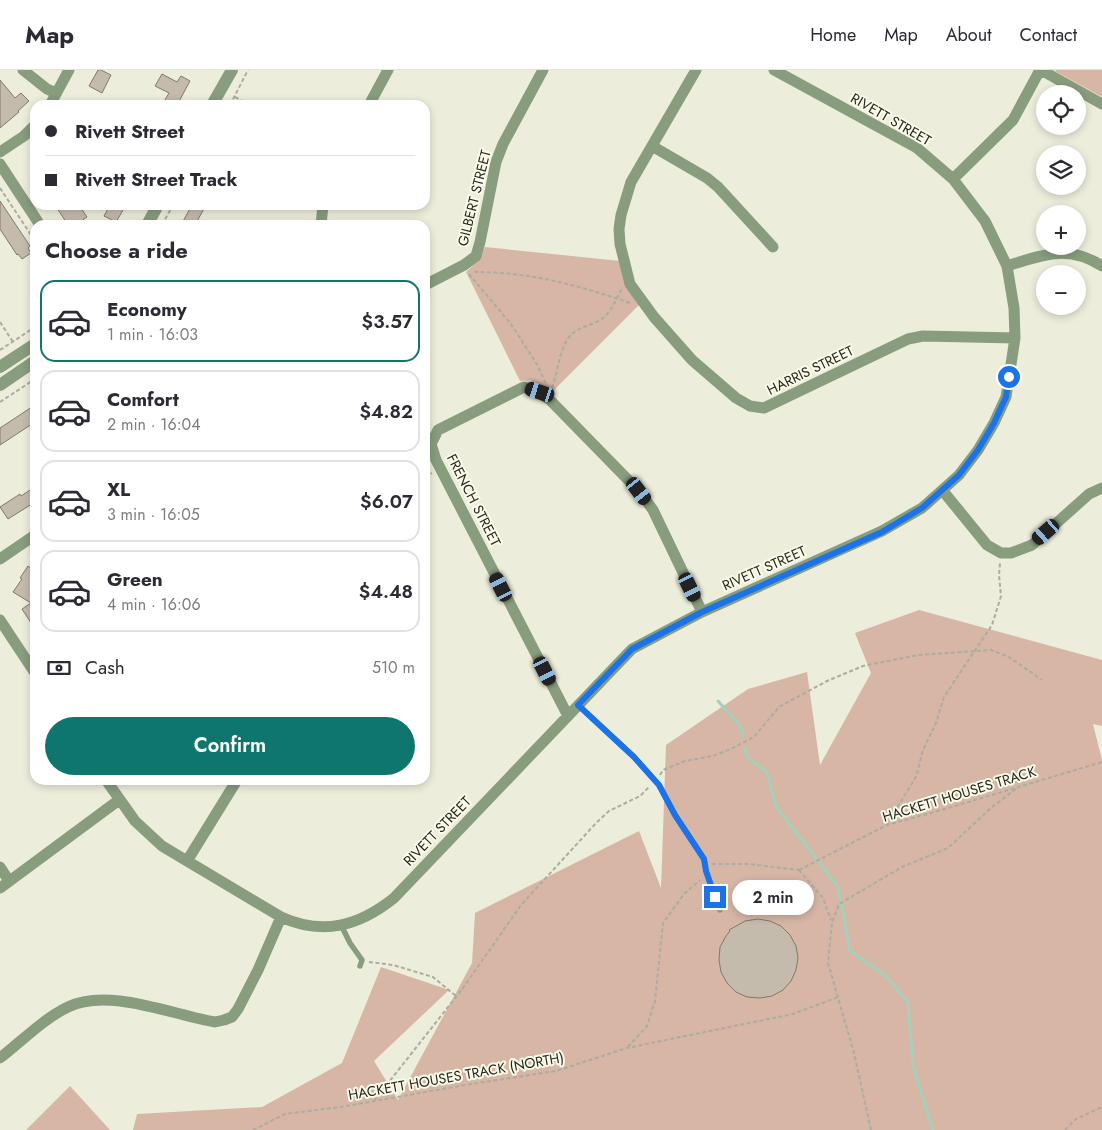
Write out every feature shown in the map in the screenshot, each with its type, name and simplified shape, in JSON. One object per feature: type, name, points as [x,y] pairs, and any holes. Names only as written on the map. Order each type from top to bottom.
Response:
[{"type":"street","points":[[24,70],[47,89],[56,93]]},
{"type":"street","points":[[52,100],[69,70]]},
{"type":"street","points":[[215,100],[232,70]]},
{"type":"street","points":[[372,100],[388,70]]},
{"type":"street","name":"GILBERT STREET","points":[[430,282],[464,265],[476,256],[496,162],[503,144],[543,70]]},
{"type":"street","name":"HARRIS STREET","points":[[696,70],[631,182],[618,229],[630,284],[647,308],[692,360],[736,398],[750,406],[764,408],[908,339],[923,336],[1015,338]]},
{"type":"street","name":"RIVETT STREET","points":[[109,785],[135,821],[162,846],[281,917],[293,923],[331,927],[363,919],[378,911],[394,898],[632,649],[702,612],[882,532],[922,508],[959,475],[978,450],[994,423],[1006,397],[1015,338],[1014,308],[1007,266],[985,221],[953,179],[916,148],[774,70]]},
{"type":"street","points":[[953,179],[1013,120],[1040,70],[1102,104]]},
{"type":"street","points":[[0,152],[30,130]]},
{"type":"street","points":[[652,146],[707,178],[718,187],[772,247]]},
{"type":"street","points":[[0,164],[30,210]]},
{"type":"street","points":[[1007,266],[1047,254],[1069,253],[1089,258],[1102,266]]},
{"type":"street","points":[[2,362],[30,347]]},
{"type":"street","points":[[0,385],[30,365]]},
{"type":"street","name":"FRENCH STREET","points":[[568,716],[436,460],[431,444],[438,430],[524,387],[540,392],[639,491],[653,510],[702,612]]},
{"type":"street","points":[[943,491],[987,545],[1001,554],[1011,553],[1032,545],[1089,494],[1102,488]]},
{"type":"street","points":[[0,559],[30,538]]},
{"type":"street","points":[[0,620],[30,665]]},
{"type":"street","points":[[187,861],[234,785]]},
{"type":"street","points":[[0,867],[5,885],[119,800]]},
{"type":"street","points":[[0,1058],[57,1013],[80,1002],[96,1000],[144,1005],[215,1022],[232,1017],[238,1010],[254,978],[281,917]]},
{"type":"lane","points":[[578,705],[634,757],[659,785],[675,815],[704,859],[706,871],[720,910]]},
{"type":"lane","points":[[342,925],[361,963]]},
{"type":"path","points":[[233,100],[248,70]]},
{"type":"path","points":[[235,96],[242,100]]},
{"type":"path","points":[[0,188],[30,233]]},
{"type":"path","points":[[629,279],[616,298],[613,306],[605,316],[576,330],[569,337],[561,356],[551,393],[538,366],[511,324],[468,272],[520,274],[591,290],[616,298],[647,308]]},
{"type":"path","points":[[0,322],[13,342]]},
{"type":"path","points":[[0,350],[30,330]]},
{"type":"path","points":[[0,402],[30,382]]},
{"type":"path","points":[[887,824],[916,777],[923,750],[936,723],[944,697],[992,625],[1001,596],[999,575],[1001,554]]},
{"type":"path","name":"HACKETT HOUSES TRACK","points":[[799,870],[887,824],[1102,762]]},
{"type":"path","points":[[871,1130],[854,1053],[828,963],[832,922],[839,904],[902,867],[948,848],[992,807],[1020,786]]},
{"type":"path","points":[[627,1048],[647,1026],[655,1001],[663,923],[684,894],[698,882],[711,864],[748,864],[799,870],[823,898],[832,922]]},
{"type":"path","points":[[361,963],[393,965],[433,977],[456,996]]},
{"type":"path","name":"HACKETT HOUSES TRACK (NORTH)","points":[[253,1130],[285,1114],[341,1107],[465,1085],[556,1072],[627,1048],[793,1014],[838,997]]},
{"type":"path","points":[[1065,1130],[1076,1118],[1102,1107]]},
{"type":"shaded area","points":[[1102,70],[1102,97],[1086,88],[1086,85],[1080,85],[1055,71]]},
{"type":"shaded area","points":[[485,247],[620,261],[640,304],[551,393],[531,380],[520,381],[466,272],[479,260]]},
{"type":"shaded area","points":[[919,610],[1102,660],[1102,726],[1093,724],[1102,760],[1102,1130],[133,1130],[137,1114],[262,1107],[342,1063],[381,967],[449,990],[374,1061],[398,1100],[472,963],[475,913],[639,831],[661,888],[666,745],[748,689],[807,672],[820,765],[871,673],[855,633]]},
{"type":"shaded area","points":[[70,1086],[110,1130],[26,1130]]},
{"type":"building","points":[[98,70],[111,75],[102,93],[89,86]]},
{"type":"building","points":[[162,74],[177,82],[181,76],[190,81],[180,100],[165,100],[169,93],[155,86]]},
{"type":"building","points":[[0,80],[15,98],[21,93],[29,101],[0,128]]},
{"type":"building","points":[[0,201],[30,246],[28,248],[30,254],[22,259],[17,255],[0,229]]},
{"type":"building","points":[[58,210],[82,210],[87,217],[82,220],[65,220]]},
{"type":"building","points":[[107,210],[123,210],[117,220],[112,220],[104,216]]},
{"type":"building","points":[[189,210],[203,210],[198,220],[184,220]]},
{"type":"building","points":[[30,408],[30,425],[0,445],[0,428]]},
{"type":"building","points":[[30,490],[30,505],[8,519],[0,507],[20,494],[21,496]]},
{"type":"building","points":[[28,566],[30,567],[30,602],[13,592],[22,579],[20,578]]},
{"type":"building","points":[[30,604],[30,621],[22,609]]},
{"type":"building","points":[[758,919],[770,921],[781,926],[790,935],[796,946],[798,958],[796,970],[791,981],[783,990],[772,996],[760,998],[747,997],[736,992],[727,983],[721,972],[719,960],[720,947],[729,930],[745,921]]},
{"type":"waterway","points":[[718,701],[741,727],[743,736]]},
{"type":"waterway","points":[[745,748],[747,757],[767,772],[776,806],[838,887],[850,951],[885,975],[908,1002],[913,1066],[933,1130]]},
{"type":"route","points":[[715,897],[704,859],[675,815],[659,785],[634,757],[578,705],[632,649],[702,612],[882,532],[922,508],[959,475],[978,450],[994,423],[1006,397],[1009,377]]}]
